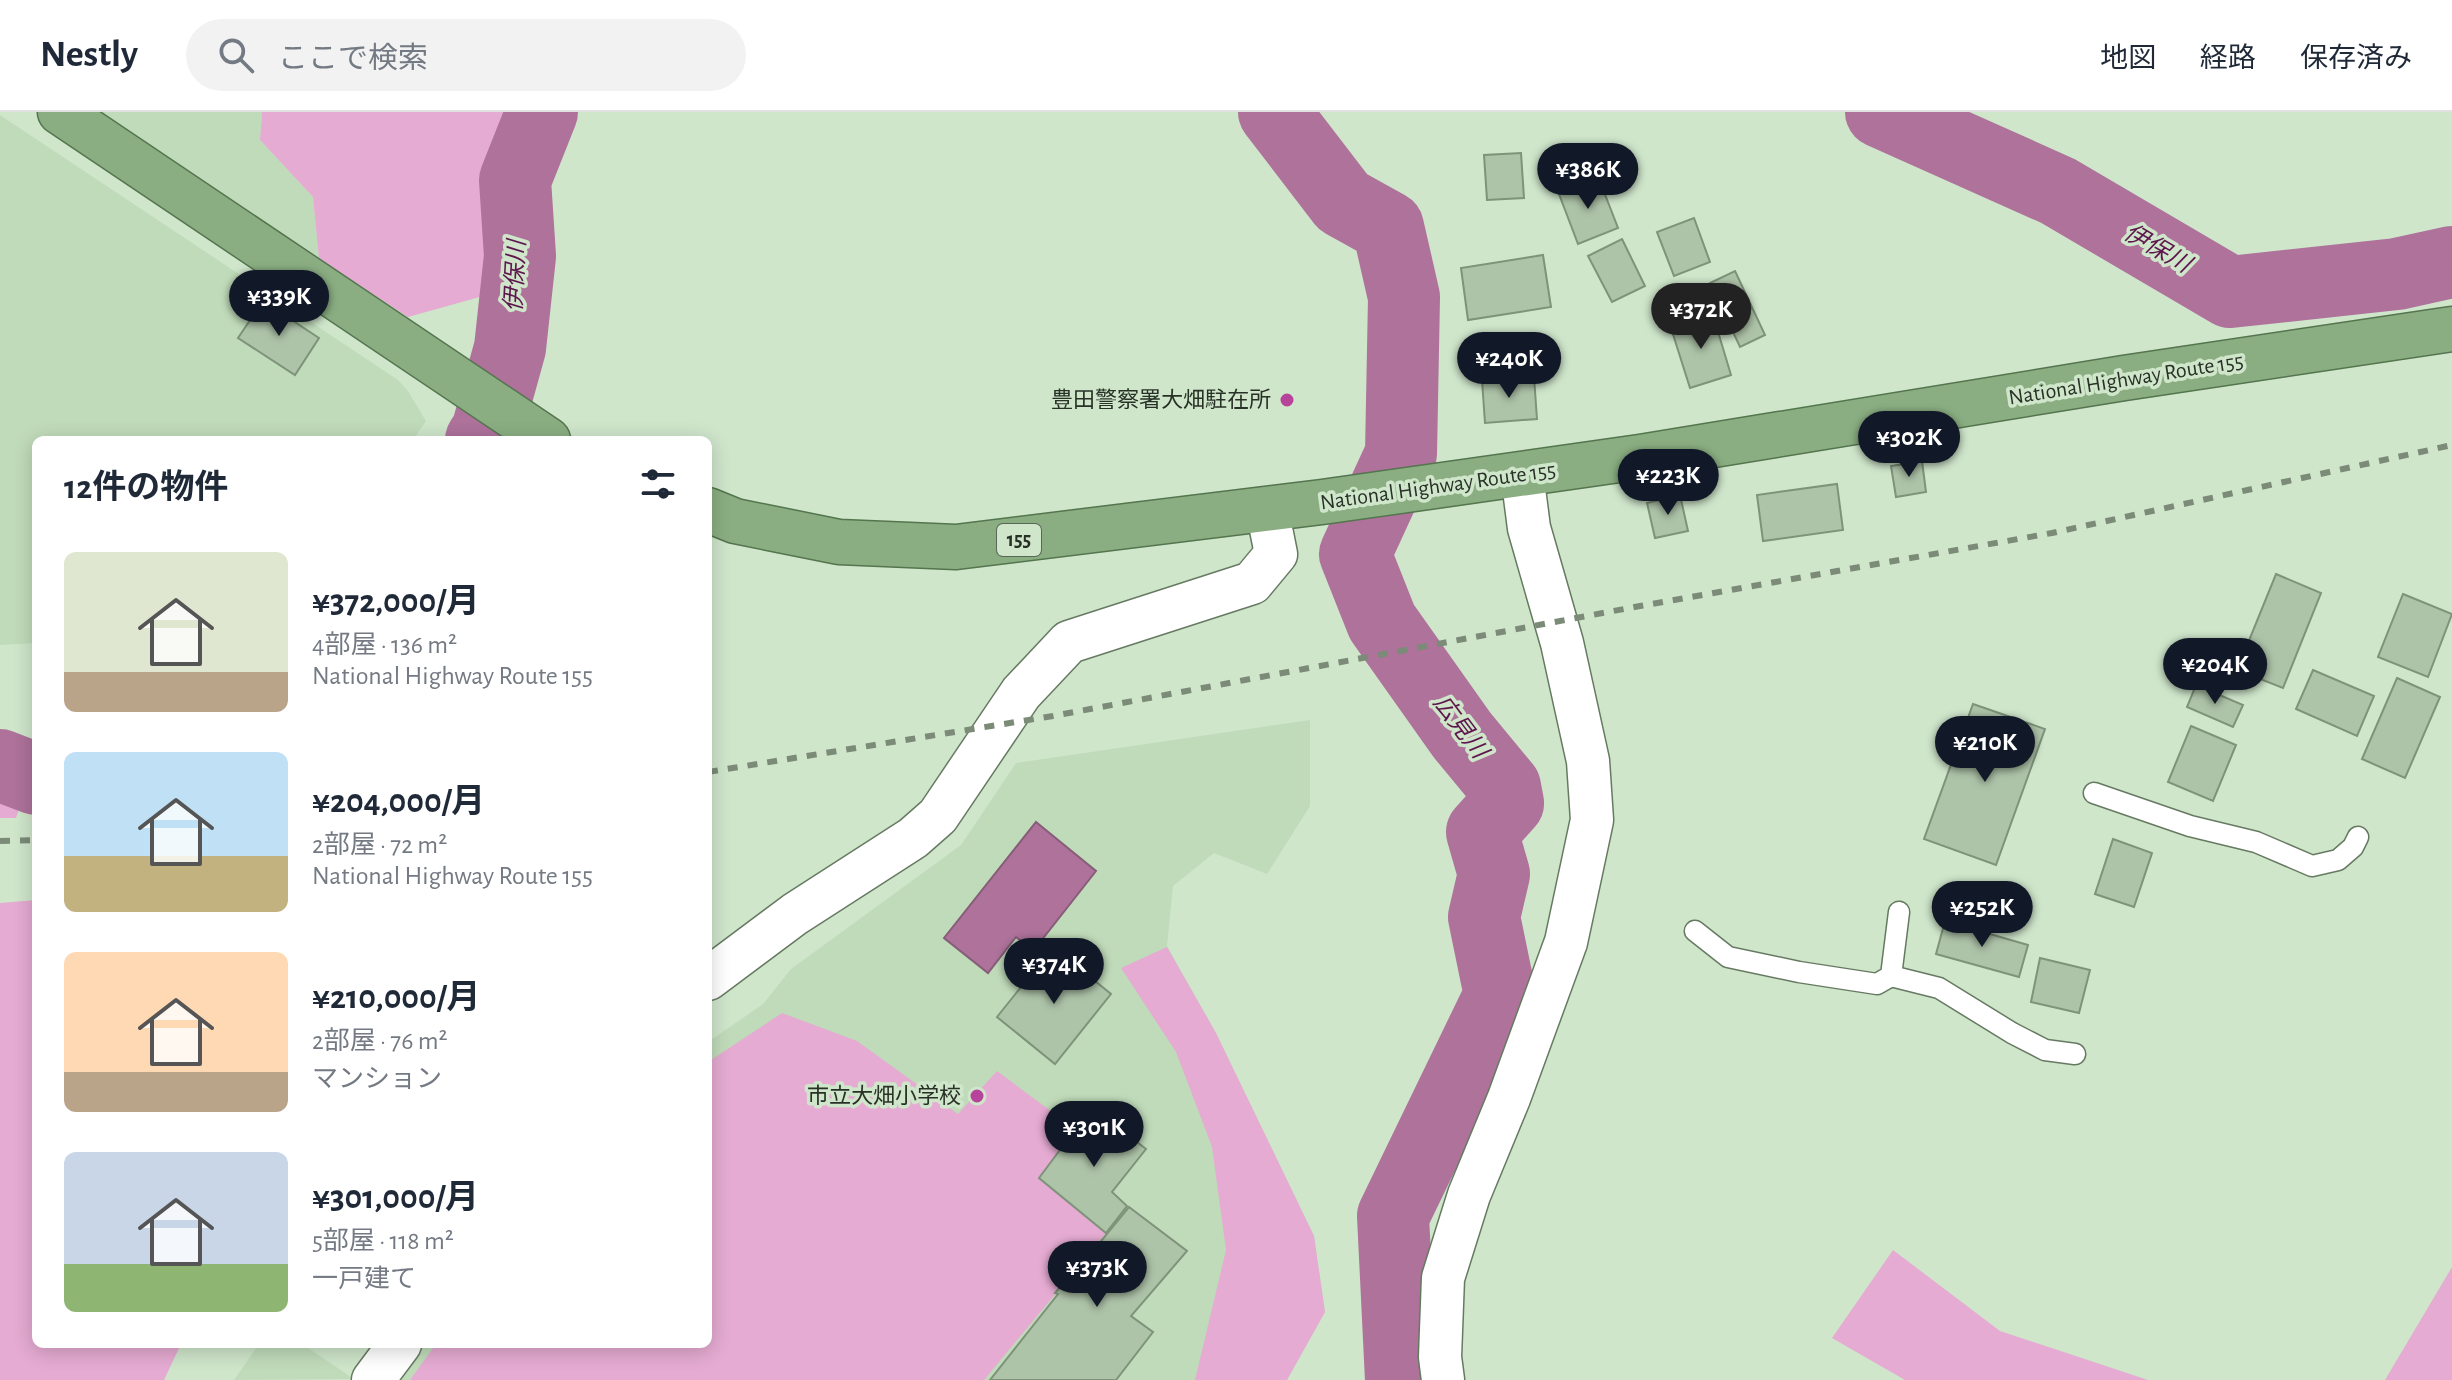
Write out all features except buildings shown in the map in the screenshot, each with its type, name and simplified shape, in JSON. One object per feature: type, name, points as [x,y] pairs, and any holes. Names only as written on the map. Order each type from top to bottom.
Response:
[{"type":"highway","points":[[60,112],[542,436]]},
{"type":"highway","name":"National Highway Route 155","points":[[712,512],[735,521],[839,542],[956,547],[1421,489],[2452,329]]},
{"type":"street","points":[[1443,1380],[1440,1357],[1443,1278],[1469,1195],[1509,1098],[1566,942],[1592,820],[1588,761],[1562,643],[1529,528],[1522,474]]},
{"type":"street","points":[[712,976],[795,914],[913,838],[938,816],[1021,693],[1069,642],[1252,583],[1276,554],[1267,509]]},
{"type":"street","points":[[373,1380],[397,1348]]},
{"type":"lane","points":[[2094,793],[2190,826],[2256,842],[2312,866],[2338,860],[2353,847],[2358,837]]},
{"type":"lane","points":[[1891,976],[1899,912]]},
{"type":"lane","points":[[1695,931],[1728,957],[1877,984],[1891,976],[1939,988],[2045,1050],[2075,1054]]},
{"type":"shaded area","points":[[96,112],[262,112],[260,140],[313,197],[319,259]]},
{"type":"shaded area","points":[[262,112],[523,112],[495,192],[501,275],[494,293],[408,317],[319,259],[313,197],[260,140]]},
{"type":"shaded area","points":[[0,115],[398,380],[426,421],[416,436],[32,436],[32,643],[0,645]]},
{"type":"shaded area","name":"市立大畑小学校","points":[[1310,720],[1310,806],[1267,874],[1214,853],[1173,886],[1167,946],[1216,1033],[1314,1236],[1325,1312],[1287,1380],[393,1380],[417,1348],[712,1348],[712,1039],[763,1004],[791,969],[961,845],[1016,763]]},
{"type":"shaded area","points":[[0,781],[26,789],[16,818],[0,818]]},
{"type":"shaded area","points":[[1036,822],[1096,871],[1033,951],[1016,937],[988,973],[944,938]]},
{"type":"shaded area","points":[[32,900],[32,1348],[179,1348],[164,1380],[0,1380],[0,903]]},
{"type":"shaded area","points":[[1167,947],[1216,1033],[1314,1236],[1325,1312],[1287,1380],[1195,1380],[1226,1250],[1212,1147],[1176,1052],[1121,968]]},
{"type":"shaded area","points":[[782,1013],[857,1041],[958,1114],[997,1071],[1075,1129],[1039,1178],[1106,1233],[984,1380],[410,1380],[433,1348],[712,1348],[712,1059]]},
{"type":"shaded area","points":[[1893,1250],[2000,1331],[2148,1380],[1905,1380],[1832,1338]]},
{"type":"shaded area","points":[[2452,1267],[2452,1380],[2385,1380]]},
{"type":"shaded area","points":[[256,1348],[308,1348],[354,1379],[234,1380]]},
{"type":"waterway","name":"伊保川","points":[[484,436],[510,348],[520,256],[515,180],[542,112]]},
{"type":"waterway","name":"広見川","points":[[1274,112],[1343,202],[1388,227],[1404,297],[1401,454],[1355,554],[1382,622],[1462,735],[1505,787],[1508,803],[1482,832],[1494,874],[1484,917],[1500,995],[1393,1216],[1401,1380]]},
{"type":"waterway","name":"伊保川","points":[[1881,112],[2058,191],[2230,292],[2397,274],[2452,262]]},
{"type":"waterway","name":"伊保川","points":[[0,765],[32,777]]},
{"type":"railway","points":[[712,771],[1053,716],[1640,606],[2052,533],[2452,445]]},
{"type":"railway","points":[[0,841],[32,840]]},
{"type":"place","name":"豊田警察署大畑駐在所","points":[[1287,400]]},
{"type":"place","name":"市立大畑小学校","points":[[977,1096]]}]
